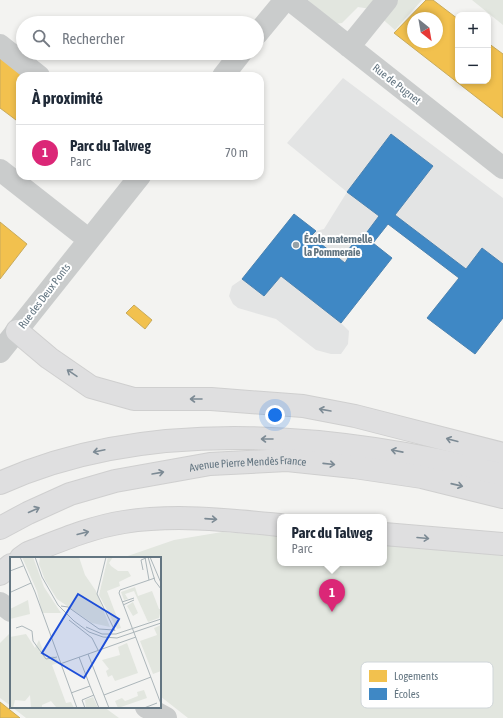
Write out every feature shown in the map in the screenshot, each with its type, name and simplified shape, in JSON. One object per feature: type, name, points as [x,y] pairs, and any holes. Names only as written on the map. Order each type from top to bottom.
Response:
[{"type":"main road","points":[[17,331],[49,358],[91,387],[134,399],[211,399],[303,406],[355,416],[503,454]]},
{"type":"main road","name":"Avenue Pierre Mendès France","points":[[0,483],[46,465],[94,452],[137,444],[197,439],[283,439],[390,450],[447,461],[503,475]]},
{"type":"main road","name":"Avenue Pierre Mendès France","points":[[0,528],[28,513],[70,494],[115,481],[210,464],[287,460],[354,467],[422,477],[503,497]]},
{"type":"main road","points":[[22,557],[28,553],[74,535],[124,522],[187,518],[277,525]]},
{"type":"main road","points":[[387,534],[503,544]]},
{"type":"main road","points":[[0,574],[10,566]]},
{"type":"street","points":[[264,26],[285,0]]},
{"type":"street","name":"Rue de Pugnet","points":[[290,0],[503,168]]},
{"type":"street","points":[[349,47],[387,0]]},
{"type":"street","points":[[0,45],[16,58]]},
{"type":"street","points":[[19,60],[34,72]]},
{"type":"street","points":[[225,72],[236,60]]},
{"type":"street","points":[[0,170],[88,239]]},
{"type":"street","name":"Rue des Deux Ponts","points":[[0,352],[88,239],[137,180]]},
{"type":"street","points":[[0,604],[10,610]]},
{"type":"street","points":[[148,708],[166,718]]},
{"type":"shaded area","points":[[308,0],[422,0],[411,12],[407,12],[407,17],[395,30],[371,9],[358,7],[342,23],[335,24]]},
{"type":"shaded area","points":[[472,0],[503,0],[503,25],[491,15],[491,12],[487,12]]},
{"type":"shaded area","points":[[343,78],[503,198],[503,318],[475,354],[427,318],[458,278],[388,224],[373,243],[392,258],[341,323],[349,331],[348,344],[341,354],[331,354],[316,350],[276,319],[238,308],[233,304],[229,296],[232,286],[242,279],[294,214],[316,231],[324,229],[347,192],[287,143]]},
{"type":"shaded area","points":[[222,532],[277,536],[277,566],[387,566],[387,544],[503,550],[503,718],[188,718],[161,697],[161,557],[125,557],[174,540]]},
{"type":"shaded area","points":[[9,634],[10,635],[10,705],[0,698],[0,643]]},
{"type":"shaded area","points":[[13,708],[105,708],[119,718],[26,718]]},
{"type":"building: Logements","points":[[426,0],[433,0],[455,17],[455,81],[413,48],[443,48],[443,12],[414,12]]},
{"type":"building: Logements","points":[[407,20],[407,43],[394,33]]},
{"type":"building: Logements","points":[[491,45],[503,54],[503,118],[459,84],[491,84]]},
{"type":"building: Logements","points":[[0,52],[25,72],[16,72],[16,120],[0,108]]},
{"type":"building: Logements","points":[[0,222],[27,244],[0,279]]},
{"type":"building: Logements","points":[[134,305],[152,320],[145,329],[126,313]]},
{"type":"building: Logements","points":[[0,702],[20,718],[0,718]]},
{"type":"building: Écoles","name":"École maternelle la Pommeraie","points":[[391,134],[433,166],[395,215],[466,269],[482,248],[503,264],[503,318],[475,354],[427,318],[459,278],[388,224],[373,243],[392,258],[341,323],[281,276],[264,296],[242,279],[294,214],[316,231],[311,236],[345,263],[348,258],[344,255],[361,234],[364,236],[379,216],[347,192]]},
{"type":"place","name":"École maternelle la Pommeraie","points":[[296,245]]},
{"type":"place","name":"Parc du Talweg","points":[[332,612]]}]
